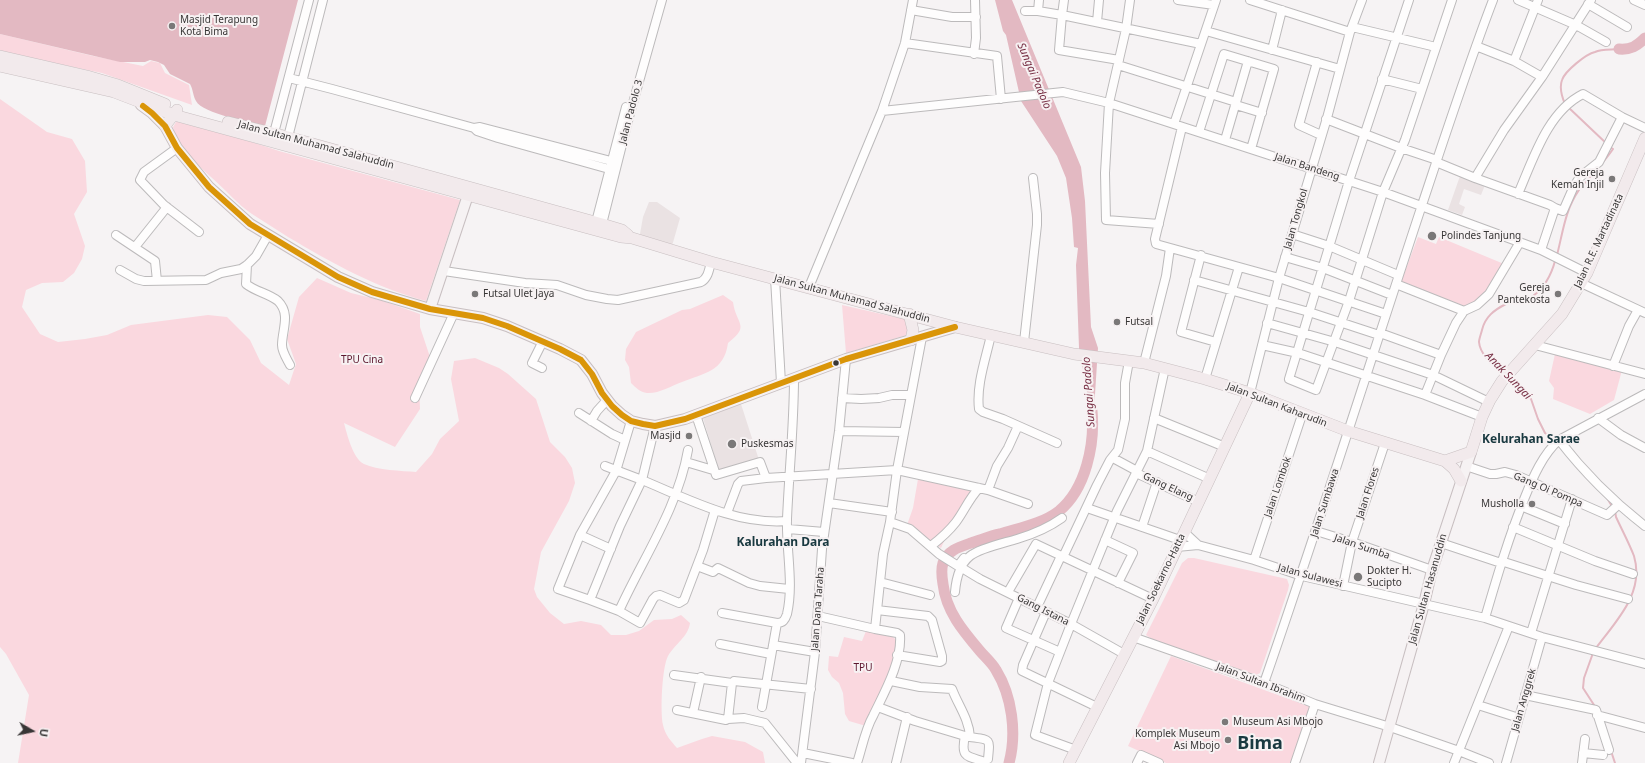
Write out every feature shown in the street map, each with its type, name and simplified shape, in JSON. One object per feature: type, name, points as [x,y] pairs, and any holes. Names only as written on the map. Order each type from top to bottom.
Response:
[{"type":"highway","name":"Jalan Sultan Muhamad Salahuddin","points":[[0,56],[86,80],[133,99],[176,112],[621,238],[632,238],[710,262],[809,287],[955,327],[1074,354],[1106,359]]},
{"type":"highway","name":"Jalan Sultan Muhamad Salahuddin","points":[[0,66],[125,88],[176,112],[274,133],[599,223],[622,230],[632,238]]},
{"type":"highway","points":[[165,126],[176,112]]},
{"type":"highway","name":"Jalan R.E. Martadinata","points":[[1490,402],[1505,376],[1562,314],[1584,278],[1644,147]]},
{"type":"highway","points":[[909,314],[916,338]]},
{"type":"highway","name":"Jalan Sultan Kaharudin","points":[[1106,359],[1144,363],[1205,378],[1348,432],[1445,461]]},
{"type":"highway","name":"Jalan Soekarno-Hatta","points":[[1069,763],[1096,707],[1153,599],[1250,394]]},
{"type":"highway","name":"Jalan Sultan Hasanuddin","points":[[1471,452],[1482,418],[1490,402]]},
{"type":"highway","points":[[1461,481],[1454,469],[1445,461],[1471,452]]},
{"type":"main road","points":[[133,99],[152,113],[165,126],[177,148],[209,187],[250,224],[338,276],[372,292],[430,309],[483,318],[507,326],[581,360],[592,374],[607,400],[622,415],[631,421],[655,426],[673,422],[696,415],[846,359],[955,327]]},
{"type":"main road","points":[[430,309],[444,271],[468,195]]},
{"type":"main road","name":"Jalan Sultan Hasanuddin","points":[[1379,763],[1424,604],[1432,570],[1471,452]]},
{"type":"street","points":[[274,133],[309,0]]},
{"type":"street","points":[[288,137],[323,0]]},
{"type":"street","name":"Jalan Padolo 3","points":[[599,223],[656,0]]},
{"type":"street","name":"Jalan Padolo 3","points":[[599,223],[610,165],[662,0]]},
{"type":"street","points":[[809,287],[882,111],[905,43],[913,0]]},
{"type":"street","points":[[974,54],[976,17],[975,0]]},
{"type":"street","points":[[1038,11],[1039,0]]},
{"type":"street","points":[[1064,0],[1059,50],[1119,62],[1262,113]]},
{"type":"street","points":[[1097,22],[1100,0]]},
{"type":"street","points":[[1126,0],[1130,0],[1126,29],[1109,103],[1105,173],[1106,220],[1159,224]]},
{"type":"street","points":[[1178,0],[1215,3],[1188,86],[1178,126],[1155,242],[1170,248],[1279,278],[1386,314]]},
{"type":"street","points":[[1250,0],[1351,30],[1436,47]]},
{"type":"street","name":"Jalan Tongkol","points":[[1250,394],[1272,302],[1351,30],[1362,0]]},
{"type":"street","points":[[1409,0],[1395,38],[1349,181],[1289,379],[1316,390],[1335,342],[1383,192],[1401,148],[1452,0]]},
{"type":"street","name":"Jalan Sumbawa","points":[[1264,683],[1302,576],[1436,161],[1493,0]]},
{"type":"street","points":[[1518,0],[1537,3],[1606,42]]},
{"type":"street","points":[[1634,0],[1645,5]]},
{"type":"street","points":[[1475,178],[1504,130],[1542,77],[1590,2],[1627,26]]},
{"type":"street","points":[[1514,61],[1537,3]]},
{"type":"street","points":[[912,10],[952,17],[976,17]]},
{"type":"street","points":[[1272,50],[1282,10]]},
{"type":"street","points":[[1025,11],[1038,11],[1062,15],[1201,44]]},
{"type":"street","points":[[1206,31],[1340,69]]},
{"type":"street","points":[[905,43],[974,54],[997,56],[1001,99]]},
{"type":"street","points":[[1476,46],[1514,61],[1542,77]]},
{"type":"street","points":[[1199,132],[1224,54],[1248,61],[1274,70],[1251,149]]},
{"type":"street","points":[[1225,140],[1248,61]]},
{"type":"street","points":[[1317,62],[1299,124],[1300,127],[1321,135]]},
{"type":"street","points":[[288,78],[474,128],[477,131],[498,138],[610,165]]},
{"type":"street","points":[[1382,79],[1422,89]]},
{"type":"street","name":"Jalan Bandeng","points":[[882,111],[1058,92],[1109,103],[1422,205],[1541,250],[1556,257],[1584,278],[1642,312]]},
{"type":"street","points":[[1518,194],[1546,133],[1560,113],[1583,94],[1622,117],[1645,128]]},
{"type":"street","points":[[1326,119],[1563,211],[1577,181],[1584,173],[1588,172],[1599,162],[1622,117]]},
{"type":"street","points":[[177,148],[144,172],[140,177],[142,183],[167,207],[199,232]]},
{"type":"street","points":[[1024,342],[1037,220],[1033,178]]},
{"type":"street","points":[[135,247],[167,207]]},
{"type":"street","points":[[1541,250],[1555,208]]},
{"type":"street","points":[[1292,234],[1329,246],[1398,276]]},
{"type":"street","points":[[116,235],[155,261],[157,281]]},
{"type":"street","points":[[120,270],[136,279],[157,281],[206,280],[221,273],[241,269],[247,265],[256,256],[268,235]]},
{"type":"street","points":[[1425,395],[1456,323],[1464,311],[1478,305],[1489,294],[1520,242]]},
{"type":"street","points":[[1144,363],[1166,276],[1170,248]]},
{"type":"street","points":[[1201,256],[1180,332],[1216,342]]},
{"type":"street","points":[[1285,257],[1323,268],[1392,296]]},
{"type":"street","points":[[444,271],[525,283],[556,285],[593,297],[618,300],[701,282],[706,279],[708,275],[710,262]]},
{"type":"street","points":[[247,265],[246,284],[253,290],[269,295],[279,302],[285,312],[282,346],[283,352],[290,365]]},
{"type":"street","points":[[1205,378],[1239,267]]},
{"type":"street","points":[[775,278],[781,383]]},
{"type":"street","points":[[1194,280],[1309,312],[1441,355]]},
{"type":"street","points":[[1396,284],[1464,311]]},
{"type":"street","points":[[1613,366],[1629,326],[1642,312]]},
{"type":"street","points":[[415,398],[454,313]]},
{"type":"street","points":[[1267,323],[1335,342],[1433,375],[1490,402]]},
{"type":"street","points":[[991,335],[980,384],[978,400],[979,409],[1057,443]]},
{"type":"street","points":[[875,629],[883,554],[892,512],[897,470],[911,395],[916,338]]},
{"type":"street","points":[[542,341],[532,363],[542,368]]},
{"type":"street","points":[[1262,345],[1298,353],[1425,395],[1482,418]]},
{"type":"street","points":[[1534,345],[1645,374]]},
{"type":"street","name":"Jalan Dana Taraha","points":[[801,763],[815,652],[822,549],[839,432],[846,359]]},
{"type":"street","points":[[1036,607],[1087,508],[1097,485],[1117,452],[1124,426],[1125,383],[1129,362]]},
{"type":"street","points":[[1076,750],[1035,735],[1048,683],[1092,571],[1115,517],[1148,451],[1165,368]]},
{"type":"street","points":[[722,613],[777,624],[785,621],[788,608],[789,589],[787,525],[794,410],[794,378]]},
{"type":"street","points":[[1485,618],[1501,562],[1531,482],[1557,442],[1598,418],[1645,394]]},
{"type":"street","points":[[842,398],[860,399],[879,398],[892,395],[911,395]]},
{"type":"street","points":[[591,421],[597,411],[607,400]]},
{"type":"street","points":[[579,413],[612,434],[625,440]]},
{"type":"street","points":[[696,415],[713,470],[716,475],[760,462],[766,478]]},
{"type":"street","name":"Jalan Lombok","points":[[1254,560],[1302,415]]},
{"type":"street","points":[[1154,418],[1225,447]]},
{"type":"street","points":[[1598,418],[1621,435],[1645,448]]},
{"type":"street","points":[[631,421],[616,471],[580,535],[558,589],[619,611],[640,624],[656,596],[660,595],[679,603],[683,602],[697,566],[715,510]]},
{"type":"street","points":[[590,600],[642,480],[655,426]]},
{"type":"street","points":[[988,490],[997,466],[1008,448],[1018,426]]},
{"type":"street","points":[[839,432],[904,432]]},
{"type":"street","points":[[1557,442],[1573,458],[1613,510],[1645,526]]},
{"type":"street","name":"Jalan Flores","points":[[1343,586],[1352,542],[1385,443]]},
{"type":"street","points":[[619,611],[634,577],[658,536],[675,494],[686,462],[688,450]]},
{"type":"street","points":[[1148,451],[1210,479]]},
{"type":"street","name":"Gang Elang","points":[[1113,458],[1137,472],[1200,502]]},
{"type":"street","points":[[686,462],[713,470]]},
{"type":"street","points":[[605,466],[715,510],[751,520],[774,522],[824,532]]},
{"type":"street","name":"Gang Oi Pompa","points":[[1466,466],[1490,474],[1505,472],[1572,500],[1613,510]]},
{"type":"street","points":[[727,513],[738,484],[741,481],[766,478],[897,470],[988,490],[1028,504]]},
{"type":"street","points":[[1142,527],[1157,482]]},
{"type":"street","points":[[931,546],[944,535],[956,521],[969,499],[979,488]]},
{"type":"street","points":[[1531,633],[1572,500]]},
{"type":"street","points":[[829,503],[892,512]]},
{"type":"street","points":[[1522,506],[1565,524]]},
{"type":"street","points":[[1087,508],[1181,540]]},
{"type":"street","points":[[955,592],[959,566],[969,556],[996,545],[1047,528],[1062,518]]},
{"type":"street","name":"Gang Istana","points":[[890,522],[910,529],[939,554],[980,579],[1071,624],[1124,654]]},
{"type":"street","points":[[1513,527],[1558,546],[1633,574]]},
{"type":"street","name":"Jalan Sumba","points":[[1316,531],[1432,570]]},
{"type":"street","points":[[580,535],[611,549]]},
{"type":"street","points":[[1105,540],[1133,553],[1118,583]]},
{"type":"street","name":"Jalan Sulawesi","points":[[1181,540],[1198,545]]},
{"type":"street","name":"Jalan Sulawesi","points":[[1181,540],[1254,560],[1302,576],[1485,618],[1542,637],[1645,664]]},
{"type":"street","points":[[1441,542],[1501,562],[1628,599]]},
{"type":"street","points":[[1008,592],[1036,544],[1153,599]]},
{"type":"street","points":[[697,566],[713,572],[717,568],[726,567],[749,583],[760,586],[789,589]]},
{"type":"street","points":[[880,582],[930,595]]},
{"type":"street","points":[[1019,598],[1006,628],[1060,652]]},
{"type":"street","points":[[877,610],[928,616],[932,620],[942,661],[940,662],[897,655]]},
{"type":"street","points":[[1046,612],[1023,665],[1022,671],[1096,707]]},
{"type":"street","points":[[803,753],[858,762],[872,717],[891,681],[900,635],[818,616]]},
{"type":"street","points":[[762,707],[777,624]]},
{"type":"street","points":[[1454,763],[1509,626]]},
{"type":"street","name":"Jalan Sultan Ibrahim","points":[[1133,637],[1264,683],[1315,704],[1390,727],[1489,763]]},
{"type":"street","name":"Jalan Anggrek","points":[[1506,763],[1542,637]]},
{"type":"street","points":[[720,644],[771,654]]},
{"type":"street","points":[[773,645],[815,652]]},
{"type":"street","points":[[674,675],[732,683],[734,681],[767,686],[811,689]]},
{"type":"street","points":[[693,713],[701,678]]},
{"type":"street","points":[[878,707],[968,737],[986,739],[990,744],[987,761],[966,755],[963,751],[968,737],[967,720],[952,689],[920,687],[891,681]]},
{"type":"street","points":[[728,719],[732,683]]},
{"type":"street","points":[[1525,695],[1596,710],[1606,752],[1583,753]]},
{"type":"street","points":[[1295,763],[1315,704]]},
{"type":"street","points":[[1478,705],[1519,718]]},
{"type":"street","points":[[677,710],[726,720],[744,718],[765,723],[797,763]]},
{"type":"street","points":[[1597,715],[1645,728]]},
{"type":"street","points":[[896,763],[907,717]]},
{"type":"street","points":[[1582,763],[1585,739]]},
{"type":"street","points":[[1137,763],[1141,755],[1159,763]]},
{"type":"shaded area","points":[[1460,176],[1485,185],[1481,195],[1464,189],[1459,204],[1465,207],[1462,215],[1448,210]]},
{"type":"shaded area","points":[[649,202],[657,202],[680,218],[672,246],[642,237],[640,234],[643,217]]},
{"type":"shaded area","points":[[741,404],[759,460],[720,474],[703,418]]},
{"type":"green space","points":[[0,34],[143,66],[151,61],[160,63],[165,73],[189,85],[192,105],[102,73],[0,52]]},
{"type":"green space","name":"TPU Cina","points":[[0,99],[47,132],[72,139],[85,161],[87,192],[74,214],[85,246],[82,259],[74,273],[63,282],[42,283],[26,290],[22,307],[40,334],[58,342],[107,335],[131,325],[208,315],[227,317],[250,340],[261,363],[289,385],[296,364],[287,339],[299,297],[317,278],[351,293],[380,300],[420,314],[420,327],[431,360],[419,386],[420,409],[395,447],[344,423],[351,446],[360,461],[376,468],[416,472],[432,454],[440,439],[459,421],[451,379],[454,361],[475,358],[499,368],[508,374],[536,399],[550,442],[565,457],[572,468],[575,483],[569,501],[541,552],[534,589],[537,597],[550,613],[564,624],[581,621],[601,625],[611,635],[626,635],[639,631],[654,620],[672,619],[681,615],[690,623],[689,628],[668,656],[664,670],[662,719],[667,735],[677,748],[712,736],[745,742],[763,752],[765,763],[18,763],[29,695],[6,654],[0,647]]},
{"type":"green space","points":[[183,119],[279,151],[460,200],[426,301],[408,296],[355,274],[288,237],[256,217],[236,201],[188,155],[175,134],[173,127],[176,122]]},
{"type":"green space","points":[[1418,237],[1436,244],[1439,237],[1504,264],[1487,292],[1478,301],[1463,308],[1400,284]]},
{"type":"green space","points":[[723,295],[733,302],[740,328],[735,337],[728,343],[726,353],[717,366],[705,373],[656,392],[642,392],[636,388],[631,383],[629,367],[625,360],[626,349],[636,332],[682,310],[690,309]]},
{"type":"green space","points":[[842,305],[908,320],[910,334],[846,353]]},
{"type":"green space","points":[[1555,354],[1622,370],[1614,400],[1590,414],[1553,399],[1554,388],[1549,381]]},
{"type":"green space","points":[[918,479],[974,490],[956,515],[941,548],[907,525],[913,508]]},
{"type":"green space","points":[[1188,558],[1194,558],[1287,579],[1289,585],[1288,590],[1260,673],[1256,675],[1153,640],[1146,635],[1182,563]]},
{"type":"green space","name":"TPU","points":[[866,631],[893,637],[897,641],[897,646],[884,691],[866,726],[849,721],[845,714],[843,693],[839,683],[832,677],[828,670],[829,656],[838,657],[844,637],[862,641]]},
{"type":"green space","points":[[1171,656],[1311,707],[1293,763],[1166,763],[1128,746]]},
{"type":"water","points":[[0,0],[298,0],[265,126],[217,114],[200,106],[195,99],[190,84],[170,74],[164,65],[158,62],[150,60],[145,62],[120,62],[0,34]]},
{"type":"water","points":[[995,0],[1012,0],[1081,167],[1085,201],[1091,327],[1098,348],[1093,425],[1079,348],[1076,265],[1078,248],[1074,247],[1072,218],[1066,178],[1057,156],[1021,101],[1006,35],[1003,31]]},
{"type":"waterway","points":[[1619,49],[1634,47],[1645,38]]},
{"type":"waterway","name":"Anak Sungai","points":[[1565,104],[1561,92],[1561,83],[1567,72],[1581,59],[1591,53],[1601,50],[1619,49]]},
{"type":"waterway","name":"Anak Sungai","points":[[1568,107],[1607,144]]},
{"type":"waterway","name":"Anak Sungai","points":[[1557,255],[1570,205],[1579,190],[1613,149],[1610,147]]},
{"type":"waterway","name":"Anak Sungai","points":[[1503,374],[1488,360],[1480,347],[1479,341],[1483,325],[1491,314],[1506,304],[1530,298],[1537,293],[1547,281],[1552,272],[1555,261]]},
{"type":"waterway","name":"Anak Sungai","points":[[1509,379],[1531,399],[1545,433],[1556,441]]},
{"type":"waterway","name":"Sungai Padolo","points":[[1009,763],[1013,739],[1013,727],[1012,715],[1006,691],[994,667],[967,636],[956,620],[945,594],[942,565],[948,555],[958,548],[1038,522],[1059,511],[1068,502],[1076,491],[1087,465],[1092,437],[1092,411]]},
{"type":"waterway","name":"Anak Sungai","points":[[1607,498],[1613,508]]},
{"type":"waterway","name":"Anak Sungai","points":[[1596,648],[1627,606],[1636,582],[1634,556],[1616,517],[1615,511]]},
{"type":"waterway","name":"Anak Sungai","points":[[1593,653],[1584,678],[1583,688],[1596,708]]},
{"type":"waterway","name":"Anak Sungai","points":[[1611,751],[1615,763]]},
{"type":"transit line","points":[[143,106],[165,126],[177,148],[209,187],[250,224],[338,277],[372,292],[430,309],[483,318],[507,326],[560,349],[581,360],[592,374],[602,393],[612,406],[631,421],[655,426],[685,419],[846,359],[955,327]]},
{"type":"place","name":"Masjid Terapung Kota Bima","points":[[172,26]]},
{"type":"place","name":"Gereja Kemah Injil","points":[[1612,179]]},
{"type":"place","name":"Polindes Tanjung","points":[[1432,236]]},
{"type":"place","name":"Futsal Ulet Jaya","points":[[475,294]]},
{"type":"place","name":"Gereja Pantekosta","points":[[1558,294]]},
{"type":"place","name":"Futsal","points":[[1117,322]]},
{"type":"place","name":"Masjid","points":[[689,436]]},
{"type":"place","name":"Puskesmas","points":[[732,444]]},
{"type":"place","name":"Musholla","points":[[1532,504]]},
{"type":"place","name":"Dokter H. Sucipto","points":[[1358,577]]},
{"type":"place","name":"Museum Asi Mbojo","points":[[1225,722]]},
{"type":"place","name":"Komplek Museum Asi Mbojo","points":[[1228,740]]},
{"type":"district","name":"Kelurahan Sarae","points":[[1531,440]]},
{"type":"district","name":"Kalurahan Dara","points":[[783,543]]},
{"type":"district","name":"Bima","points":[[1260,744]]}]
